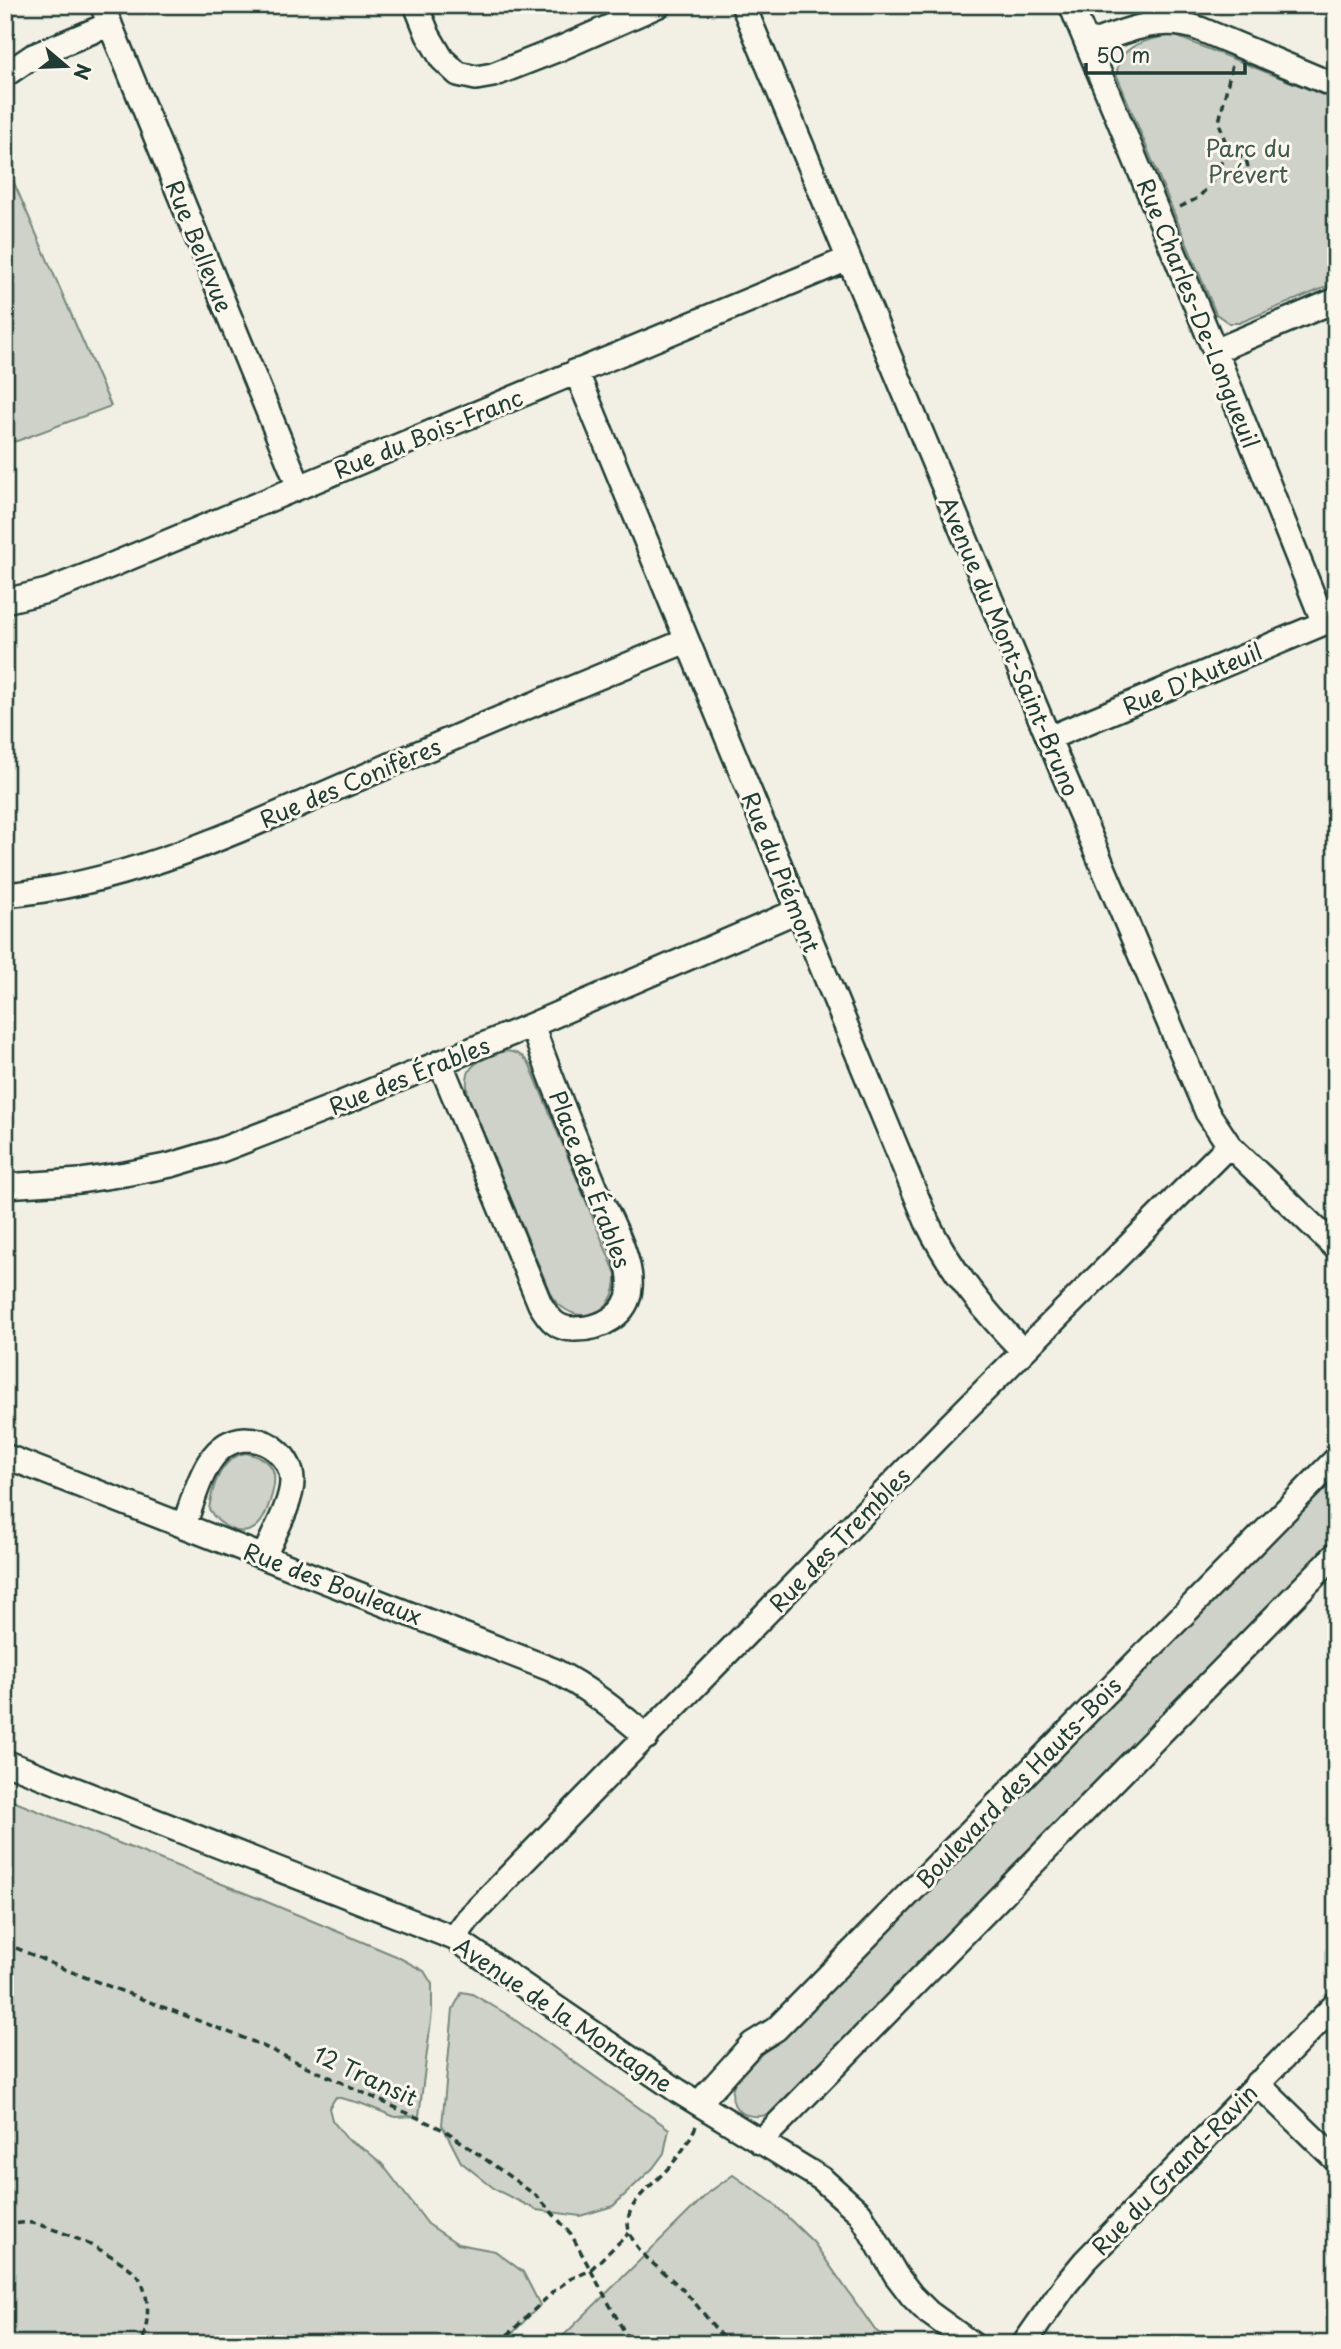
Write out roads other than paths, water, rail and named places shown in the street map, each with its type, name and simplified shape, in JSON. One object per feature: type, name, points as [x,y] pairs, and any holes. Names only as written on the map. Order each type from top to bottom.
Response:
[{"type":"street","points":[[416,5],[428,35],[442,59],[458,74],[476,78],[493,75],[548,54],[659,5]]},
{"type":"street","name":"Avenue du Mont-Saint-Bruno","points":[[743,5],[1187,1069],[1208,1112],[1229,1144],[1336,1248]]},
{"type":"street","name":"Rue Charles-De-Longueuil","points":[[1072,5],[1330,621]]},
{"type":"street","points":[[5,75],[106,14]]},
{"type":"street","name":"Rue Bellevue","points":[[106,14],[299,487]]},
{"type":"street","points":[[1089,44],[1139,27],[1173,22],[1195,27],[1336,86]]},
{"type":"street","name":"Rue du Bois-Franc","points":[[5,601],[55,588],[848,259]]},
{"type":"street","points":[[1215,351],[1336,300]]},
{"type":"street","name":"Rue du Piémont","points":[[576,371],[904,1170],[939,1248],[972,1295],[1023,1351]]},
{"type":"street","name":"Rue D'Auteuil","points":[[1049,738],[1330,621]]},
{"type":"street","name":"Rue des Conifères","points":[[5,895],[83,883],[153,863],[687,641]]},
{"type":"street","name":"Rue des Érables","points":[[5,1185],[80,1181],[171,1165],[261,1135],[532,1025],[797,911]]},
{"type":"street","name":"Place des Érables","points":[[440,1062],[540,1304],[549,1318],[564,1328],[584,1329],[596,1326],[614,1317],[625,1305],[630,1289],[628,1265],[532,1025]]},
{"type":"street","name":"Rue des Trembles","points":[[454,1938],[468,1919],[1229,1144]]},
{"type":"street","points":[[184,1525],[205,1469],[218,1451],[226,1444],[242,1440],[266,1443],[287,1462],[292,1483],[288,1501],[264,1556]]},
{"type":"street","name":"Rue des Bouleaux","points":[[5,1456],[553,1670],[602,1699],[647,1737]]},
{"type":"street","name":"Boulevard des Hauts-Bois","points":[[699,2103],[752,2044],[776,2029],[1336,1459]]},
{"type":"street","points":[[760,2142],[1336,1554]]},
{"type":"street","name":"Avenue de la Montagne","points":[[5,1762],[454,1938],[699,2103],[822,2179],[860,2213],[912,2296],[928,2312],[972,2344]]},
{"type":"street","name":"Rue du Grand-Ravin","points":[[1024,2344],[1085,2261],[1336,2004]]},
{"type":"street","points":[[1257,2083],[1336,2160]]},
{"type":"park label","name":"Parc du Prévert","points":[[1248,160]]}]
